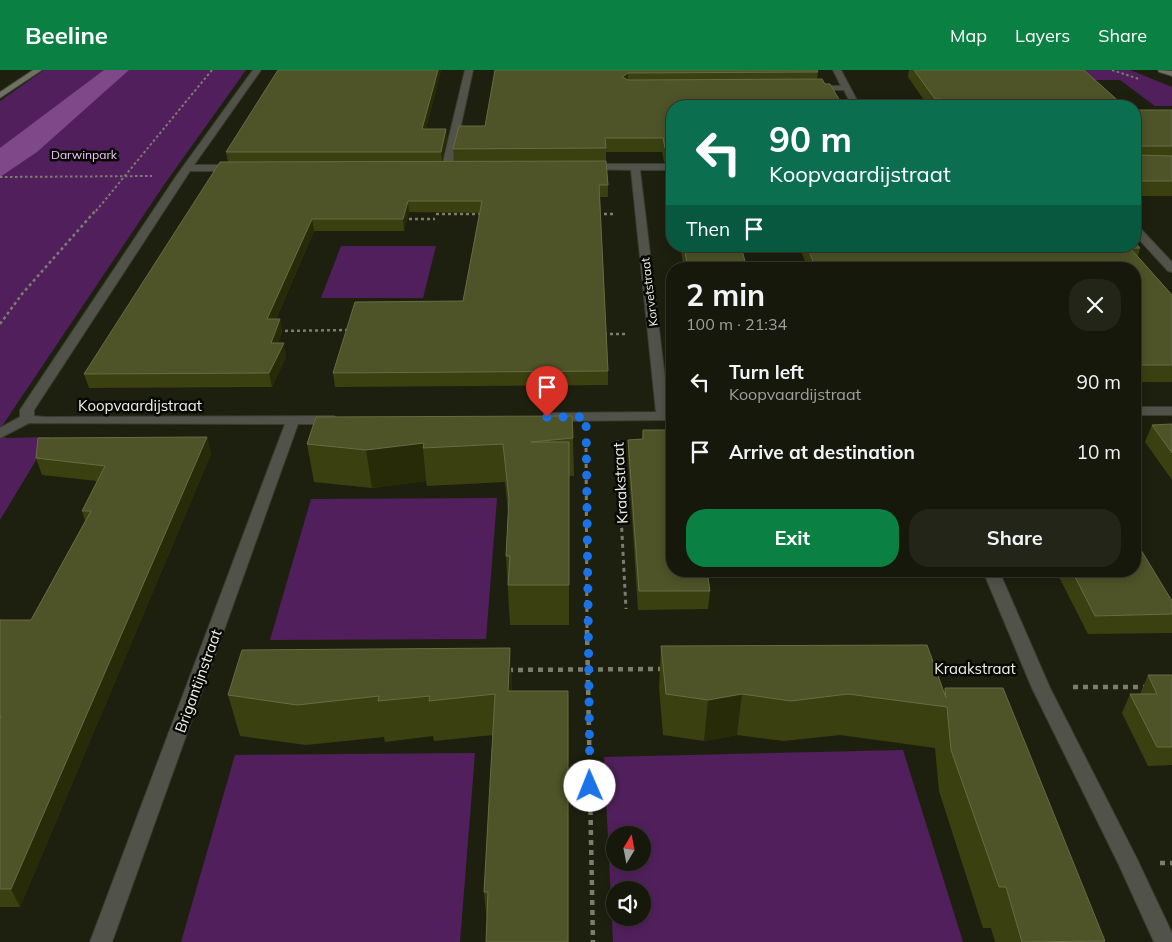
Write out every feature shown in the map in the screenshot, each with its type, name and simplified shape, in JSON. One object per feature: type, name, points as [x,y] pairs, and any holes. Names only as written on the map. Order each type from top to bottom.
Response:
[{"type":"street","points":[[0,96],[38,70]]},
{"type":"street","points":[[0,434],[27,419],[27,410],[185,171],[257,70]]},
{"type":"street","points":[[447,166],[469,70]]},
{"type":"street","points":[[837,70],[853,100]]},
{"type":"street","points":[[1162,70],[1172,74]]},
{"type":"street","points":[[808,88],[846,88]]},
{"type":"street","points":[[575,167],[666,167]]},
{"type":"street","name":"Korvetstraat","points":[[634,167],[654,334],[666,404]]},
{"type":"street","points":[[185,171],[247,168]]},
{"type":"street","points":[[1141,235],[1172,269]]},
{"type":"street","points":[[1141,412],[1172,411]]},
{"type":"street","points":[[537,418],[666,416]]},
{"type":"street","name":"Koopvaardijstraat","points":[[27,419],[44,421],[352,420]]},
{"type":"street","name":"Brigantijnstraat","points":[[101,942],[293,420]]},
{"type":"street","name":"Kraakstraat","points":[[994,577],[1041,688],[1130,863],[1165,942]]},
{"type":"path","points":[[0,324],[22,294],[126,176],[212,70]]},
{"type":"path","points":[[0,177],[126,176],[185,171]]},
{"type":"path","points":[[593,214],[640,213]]},
{"type":"path","points":[[436,214],[490,214]]},
{"type":"path","points":[[396,219],[435,219]]},
{"type":"path","points":[[276,331],[353,330]]},
{"type":"path","points":[[595,334],[654,334]]},
{"type":"path","points":[[586,417],[587,670],[594,942]]},
{"type":"path","name":"Kraakstraat","points":[[616,417],[626,609]]},
{"type":"path","name":"Kraakstraat","points":[[923,668],[1032,668]]},
{"type":"path","points":[[498,670],[666,669]]},
{"type":"path","points":[[1041,688],[1153,686]]},
{"type":"green space","name":"Darwinpark","points":[[44,70],[246,70],[166,182],[0,429],[0,101]]},
{"type":"green space","points":[[1068,70],[1130,70],[1172,87],[1172,106],[1155,106],[1120,80],[1079,80]]},
{"type":"green space","points":[[341,246],[436,246],[423,298],[321,298]]},
{"type":"green space","points":[[0,431],[6,438],[50,437],[0,520]]},
{"type":"green space","points":[[497,498],[486,639],[270,640],[311,499]]},
{"type":"green space","points":[[903,750],[963,942],[613,942],[612,926],[651,926],[651,881],[610,881],[610,871],[651,871],[651,826],[607,826],[604,757]]},
{"type":"green space","points":[[475,753],[460,942],[181,942],[235,755]]},
{"type":"shaded area","points":[[104,70],[129,70],[37,152],[0,177],[0,148]]},
{"type":"building","points":[[278,70],[438,70],[422,129],[446,129],[441,152],[226,152]]},
{"type":"building","points":[[495,70],[817,70],[818,72],[628,73],[622,77],[628,80],[822,79],[825,84],[830,84],[839,100],[666,100],[666,148],[663,138],[605,138],[606,148],[453,149],[459,126],[485,126]]},
{"type":"building","points":[[914,70],[1084,70],[1117,100],[943,100],[935,99]]},
{"type":"building","points":[[1141,110],[1172,110],[1172,146],[1141,146]]},
{"type":"building","points":[[1141,155],[1172,156],[1172,181],[1141,181]]},
{"type":"building","points":[[606,161],[608,185],[599,185],[608,371],[333,373],[355,302],[463,301],[482,201],[408,201],[403,219],[312,219],[267,319],[280,319],[271,343],[284,343],[269,373],[84,374],[220,162]]},
{"type":"building","points":[[685,252],[743,252],[745,262],[687,262]]},
{"type":"building","points":[[809,252],[1134,252],[1172,295],[1172,365],[1141,365],[1141,262],[813,262]]},
{"type":"building","points":[[572,416],[573,438],[531,442],[569,442],[569,585],[508,585],[510,556],[506,556],[509,499],[503,444],[423,448],[424,443],[366,450],[307,444],[316,417]]},
{"type":"building","points":[[1172,424],[1172,453],[1152,425]]},
{"type":"building","points":[[643,430],[666,430],[666,577],[708,577],[710,591],[639,591],[628,440],[643,439]]},
{"type":"building","points":[[207,437],[11,889],[0,889],[0,620],[31,620],[91,511],[82,511],[105,466],[36,458],[38,438]]},
{"type":"building","points":[[1141,550],[1172,601],[1172,614],[1095,616],[1075,577],[1141,577]]},
{"type":"building","points":[[927,645],[946,698],[945,688],[1003,688],[1105,941],[1022,942],[1006,887],[999,887],[951,750],[947,707],[848,694],[791,701],[742,694],[708,700],[666,694],[661,646]]},
{"type":"building","points":[[510,648],[508,691],[568,691],[568,942],[486,942],[488,892],[484,892],[495,694],[429,701],[430,696],[378,701],[379,696],[297,705],[228,695],[242,650]]},
{"type":"building","points":[[1148,675],[1172,675],[1172,747],[1157,747],[1130,694],[1157,694]]},
{"type":"route","points":[[547,417],[586,417],[587,670],[590,786]]}]
